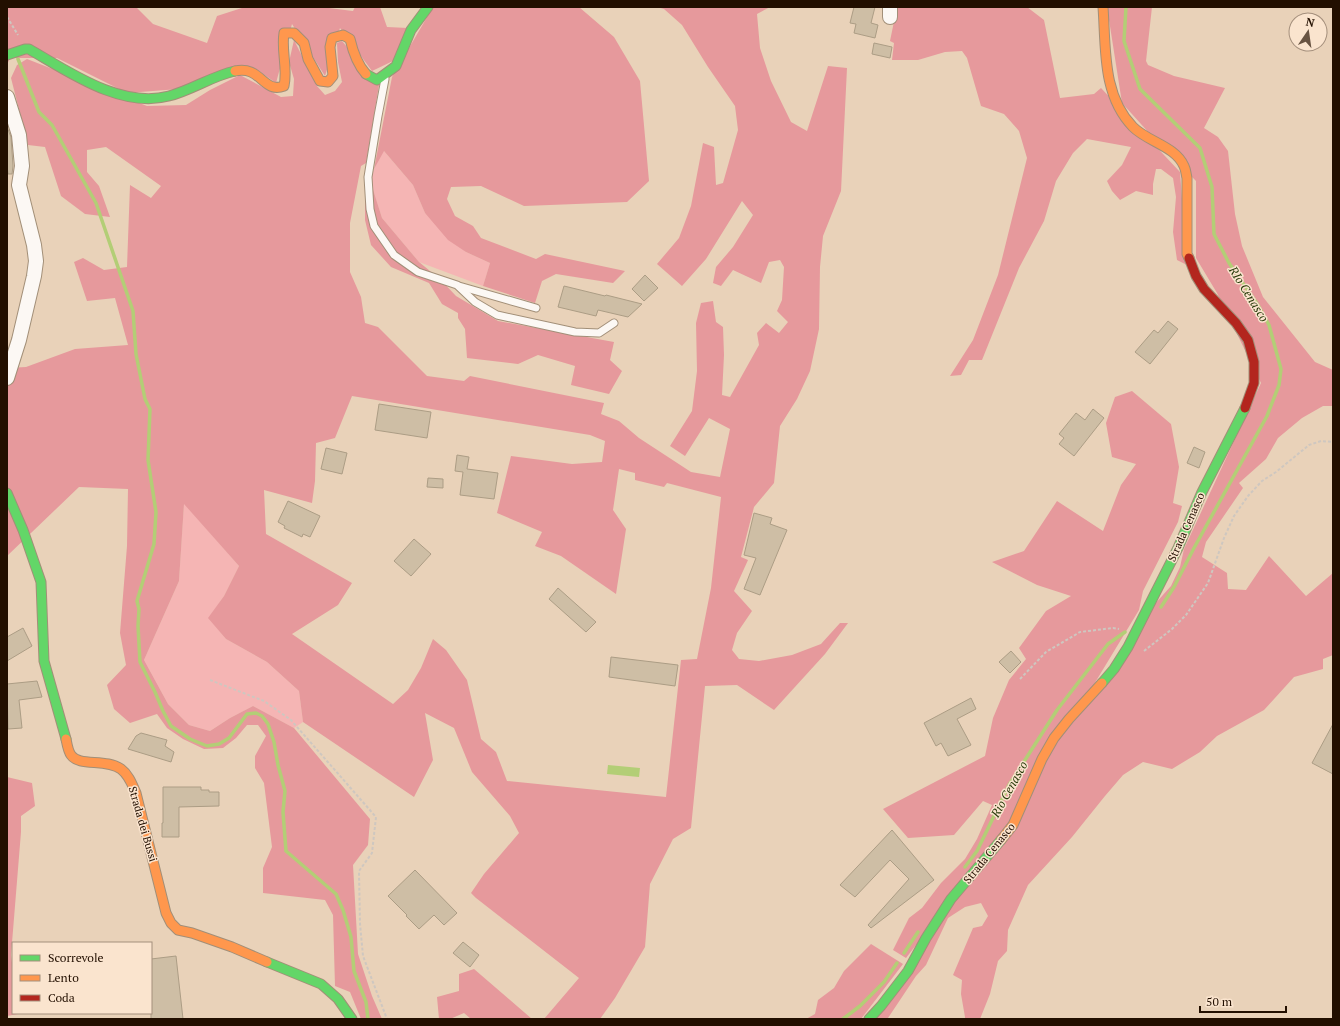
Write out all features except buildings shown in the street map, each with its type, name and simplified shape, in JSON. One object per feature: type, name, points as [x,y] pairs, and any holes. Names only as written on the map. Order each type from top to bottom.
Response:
[{"type":"street","points":[[7,54],[30,49],[77,77],[128,97],[147,100],[183,92],[228,72],[241,69],[258,75],[266,84],[276,88],[284,86],[287,78],[282,42],[284,33],[294,33],[304,43],[308,59],[320,81],[328,82],[333,76],[330,47],[332,38],[343,35],[350,39],[354,55],[360,68],[369,78],[377,80],[396,66],[411,30],[428,7]]},
{"type":"street","name":"Strada Cenasco","points":[[869,1019],[908,972],[926,938],[951,899],[1013,825],[1042,759],[1054,738],[1114,669],[1128,647],[1178,548],[1202,492],[1244,410],[1254,383],[1254,362],[1248,340],[1236,323],[1204,289],[1196,276],[1187,254],[1187,178],[1184,166],[1176,156],[1164,146],[1148,138],[1134,127],[1118,105],[1108,75],[1102,7]]},
{"type":"street","points":[[7,97],[19,135],[22,166],[19,185],[34,245],[36,261],[34,276],[19,340],[7,378]]},
{"type":"street","name":"Strada dei Bussi","points":[[7,493],[23,530],[41,582],[44,662],[70,754],[76,760],[85,762],[100,762],[113,765],[121,769],[130,779],[136,793],[166,913],[171,923],[178,930],[232,946],[321,984],[331,990],[343,1003],[352,1019]]},
{"type":"lane","points":[[386,74],[368,177],[370,209],[374,226],[394,255],[418,272],[536,308]]},
{"type":"lane","points":[[457,285],[475,302],[497,315],[575,332],[599,333],[614,323]]},
{"type":"path","points":[[7,18],[25,49]]},
{"type":"path","points":[[1142,653],[1172,629],[1186,615],[1208,583],[1224,538],[1234,516],[1248,496],[1262,481],[1276,472],[1309,445],[1321,441],[1333,442]]},
{"type":"path","points":[[1020,679],[1046,652],[1080,632],[1112,628],[1136,630]]},
{"type":"path","points":[[210,680],[264,701],[291,720],[376,817],[372,853],[359,871],[360,924],[363,956],[386,1019]]},
{"type":"shaded area","points":[[7,7],[136,7],[153,24],[207,43],[217,16],[245,7],[321,7],[353,11],[355,7],[380,7],[387,27],[408,28],[393,61],[372,71],[340,28],[325,76],[292,24],[276,83],[259,71],[179,89],[127,93],[57,58],[10,58],[7,65]]},
{"type":"shaded area","points":[[433,7],[579,7],[614,37],[640,81],[649,181],[627,202],[524,206],[481,186],[451,187],[447,199],[455,216],[473,226],[481,238],[536,259],[545,254],[625,271],[613,283],[556,274],[542,281],[535,303],[483,286],[490,263],[466,252],[448,240],[425,213],[413,185],[384,151],[374,169],[392,77]]},
{"type":"shaded area","points":[[657,7],[770,7],[757,14],[760,48],[771,81],[791,122],[807,131],[828,66],[847,68],[841,191],[823,236],[820,267],[819,329],[810,371],[797,399],[780,426],[774,483],[754,507],[741,557],[748,560],[734,591],[752,611],[737,633],[732,650],[739,659],[759,661],[792,655],[821,644],[840,623],[848,623],[825,654],[774,710],[737,685],[705,686],[691,828],[673,839],[650,884],[645,947],[615,998],[600,1019],[544,1019],[579,978],[471,893],[484,874],[519,833],[510,816],[472,772],[454,728],[425,713],[433,760],[414,797],[303,722],[299,691],[267,662],[226,639],[208,618],[224,596],[239,566],[184,504],[179,581],[144,660],[168,704],[189,725],[210,731],[253,706],[294,728],[370,819],[368,845],[353,865],[358,954],[372,996],[382,1019],[361,1019],[350,992],[335,986],[333,915],[325,900],[263,893],[263,868],[272,847],[264,783],[255,768],[255,756],[266,736],[258,725],[247,725],[236,738],[223,748],[204,749],[183,739],[167,728],[157,714],[130,723],[114,709],[107,685],[126,665],[120,633],[127,546],[128,489],[79,487],[7,556],[7,368],[26,367],[75,349],[128,345],[115,298],[87,301],[74,262],[83,258],[104,270],[127,267],[130,185],[151,198],[161,186],[106,147],[87,150],[87,172],[99,186],[110,217],[85,214],[61,196],[45,147],[28,145],[11,78],[17,65],[27,59],[147,106],[186,105],[210,90],[240,75],[281,97],[293,96],[294,79],[289,62],[294,40],[317,86],[325,95],[335,91],[342,82],[338,62],[337,43],[342,41],[379,85],[366,163],[361,166],[350,223],[350,272],[361,297],[365,323],[378,327],[427,376],[464,381],[470,376],[604,403],[601,414],[619,421],[639,438],[691,472],[720,477],[730,429],[709,418],[685,456],[670,446],[692,411],[697,371],[696,323],[701,303],[713,301],[716,322],[723,327],[724,355],[722,395],[730,397],[759,345],[757,333],[766,323],[779,333],[788,322],[777,311],[782,300],[784,267],[780,260],[769,262],[761,283],[733,270],[721,286],[713,283],[716,267],[733,247],[753,215],[742,201],[706,259],[682,286],[657,264],[679,238],[691,206],[703,143],[714,147],[716,185],[723,183],[738,130],[735,106],[708,67],[682,25],[664,9]],"holes":[[[352,396],[590,435],[605,441],[602,462],[572,464],[511,456],[497,513],[542,532],[535,546],[561,556],[616,594],[626,529],[613,510],[619,469],[635,473],[635,480],[664,487],[667,483],[721,497],[711,588],[697,659],[681,660],[666,797],[507,781],[496,752],[481,739],[467,680],[446,650],[433,639],[421,668],[408,690],[393,704],[292,634],[338,605],[352,583],[266,534],[264,490],[312,503],[315,481],[316,443],[335,438]]]},
{"type":"shaded area","points":[[897,7],[1027,7],[1044,20],[1060,98],[1094,94],[1101,88],[1180,172],[1187,265],[1177,260],[1173,232],[1176,197],[1173,178],[1161,169],[1156,169],[1153,184],[1153,195],[1136,191],[1120,200],[1112,191],[1107,181],[1122,165],[1131,147],[1087,139],[1073,153],[1056,181],[1044,221],[1019,268],[982,360],[969,360],[961,375],[950,376],[973,340],[998,275],[1027,158],[1019,131],[1004,114],[981,106],[967,58],[962,51],[945,52],[918,60],[892,60],[894,43],[890,41]]},
{"type":"shaded area","points":[[1107,7],[1152,7],[1146,61],[1148,65],[1174,76],[1225,88],[1204,128],[1218,137],[1228,151],[1235,214],[1242,246],[1263,297],[1315,362],[1333,370],[1333,406],[1323,406],[1302,418],[1278,438],[1266,459],[1239,483],[1243,488],[1206,542],[1202,557],[1227,573],[1228,589],[1246,590],[1269,556],[1306,596],[1333,573],[1333,655],[1323,659],[1323,669],[1294,677],[1264,710],[1217,736],[1200,752],[1172,769],[1143,762],[1123,775],[1072,837],[1028,885],[1008,930],[1007,951],[998,961],[990,994],[980,1019],[965,1019],[961,994],[962,980],[953,975],[973,928],[982,926],[988,916],[981,903],[965,907],[948,918],[926,965],[916,976],[888,1018],[873,1019],[1045,760],[1154,605],[1171,586],[1180,567],[1184,549],[1261,383],[1217,293],[1196,258],[1196,181],[1122,103]]},
{"type":"shaded area","points":[[383,150],[413,185],[425,213],[466,252],[490,263],[483,286],[419,262],[382,218],[370,180]]},
{"type":"shaded area","points":[[365,178],[370,180],[382,218],[419,262],[441,280],[456,296],[498,321],[614,342],[610,360],[622,371],[609,394],[571,385],[575,366],[538,355],[518,364],[467,358],[465,329],[458,318],[458,313],[442,304],[429,283],[391,267],[371,245],[365,220]]},
{"type":"shaded area","points":[[1132,391],[1171,424],[1179,467],[1173,503],[1182,506],[1178,522],[1143,591],[1139,610],[1010,823],[906,958],[893,950],[909,918],[922,908],[941,883],[965,859],[977,839],[992,805],[983,801],[954,835],[908,838],[883,809],[985,756],[993,718],[1009,680],[1026,659],[1019,648],[1046,611],[1071,596],[1037,585],[992,562],[1024,551],[1057,501],[1103,531],[1121,485],[1136,464],[1112,457],[1106,423],[1115,397]]},
{"type":"shaded area","points":[[184,503],[239,566],[224,596],[209,618],[226,639],[267,662],[299,691],[303,722],[294,728],[253,706],[210,731],[189,725],[168,704],[144,660],[179,581]]},
{"type":"shaded area","points":[[608,765],[640,768],[639,777],[607,774]]},
{"type":"shaded area","points":[[7,777],[32,783],[35,806],[21,816],[11,955],[12,1014],[18,1014],[7,1016]]},
{"type":"shaded area","points":[[871,944],[903,964],[861,1019],[806,1019],[815,1014],[818,1000],[834,988],[844,971]]},
{"type":"shaded area","points":[[474,969],[532,1019],[471,1019],[464,1013],[450,1019],[439,1019],[437,997],[459,991],[459,974]]},
{"type":"waterway","name":"RIo Cenasco","points":[[1126,7],[1124,41],[1140,89],[1200,148],[1212,187],[1214,234],[1229,263],[1258,305],[1269,325],[1281,369],[1279,385],[1267,416],[1174,587],[1161,607]]},
{"type":"waterway","points":[[18,59],[39,112],[52,125],[96,203],[133,311],[136,354],[145,399],[150,409],[148,460],[156,512],[154,544],[137,601],[139,609],[138,626],[140,662],[171,726],[190,739],[207,746],[219,744],[229,738],[247,714],[256,713],[262,716],[268,724],[274,742],[285,791],[283,812],[286,851],[336,894],[343,910],[351,937],[354,971],[366,1002],[368,1019]]},
{"type":"waterway","name":"Rio Cenasco","points":[[965,867],[977,851],[1009,785],[1057,710],[1108,644],[1125,632]]},
{"type":"waterway","name":"Rio Cenasco","points":[[904,953],[918,932]]},
{"type":"waterway","name":"Rio Cenasco","points":[[843,1019],[860,1006],[884,982],[897,963]]},
{"type":"traffic: fast","points":[[366,74],[377,80],[396,66],[411,30],[428,7]]},
{"type":"traffic: fast","points":[[7,55],[29,49],[96,86],[114,93],[151,99],[169,96],[218,76],[235,71]]},
{"type":"traffic: fast","points":[[1102,683],[1114,669],[1128,647],[1178,548],[1202,492],[1245,408]]},
{"type":"traffic: fast","points":[[7,493],[23,530],[41,582],[44,661],[66,739]]},
{"type":"traffic: fast","points":[[869,1019],[908,971],[926,938],[951,899],[1001,840]]},
{"type":"traffic: fast","points":[[267,962],[321,984],[338,999],[352,1019]]},
{"type":"traffic: slow","points":[[1103,7],[1108,70],[1116,101],[1123,114],[1133,127],[1146,137],[1168,149],[1180,159],[1185,168],[1187,178],[1187,254],[1189,258]]},
{"type":"traffic: slow","points":[[235,71],[244,70],[251,72],[271,86],[284,86],[284,33],[294,33],[304,43],[308,59],[320,81],[328,82],[333,76],[330,47],[332,38],[343,35],[350,39],[356,58],[366,74]]},
{"type":"traffic: slow","points":[[1001,840],[1013,825],[1042,759],[1054,738],[1102,683]]},
{"type":"traffic: slow","points":[[66,739],[69,752],[75,759],[115,766],[124,771],[130,780],[136,793],[166,913],[171,923],[178,930],[192,933],[232,947],[267,962]]},
{"type":"traffic: jam","points":[[1189,258],[1196,276],[1204,289],[1236,323],[1248,340],[1254,362],[1254,383],[1245,408]]}]
